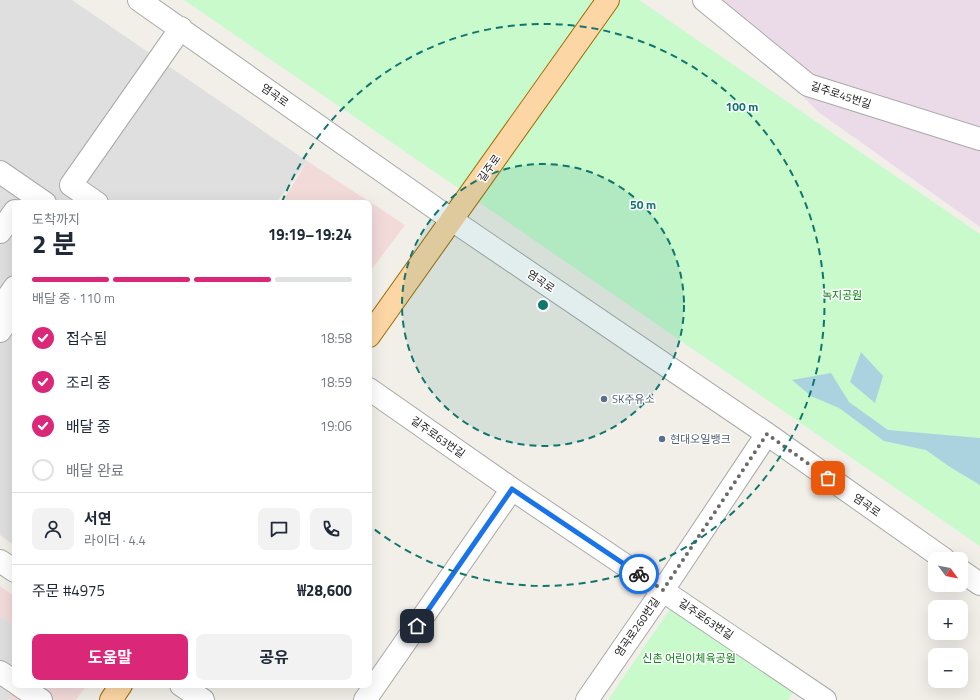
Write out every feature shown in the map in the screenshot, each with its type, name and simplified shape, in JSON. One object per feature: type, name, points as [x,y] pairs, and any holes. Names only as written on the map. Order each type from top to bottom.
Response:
[{"type":"main road","name":"길주로","points":[[372,332],[608,0]]},
{"type":"main road","points":[[111,700],[119,688]]},
{"type":"street","name":"염곡로","points":[[139,0],[181,28],[452,220],[767,434],[934,552]]},
{"type":"street","name":"길주로45번길","points":[[704,0],[808,85],[980,139]]},
{"type":"street","points":[[93,200],[71,185],[181,28]]},
{"type":"street","points":[[0,172],[41,200]]},
{"type":"street","points":[[0,232],[12,215]]},
{"type":"street","points":[[0,308],[12,291]]},
{"type":"street","points":[[0,331],[12,313]]},
{"type":"street","name":"길주로63번길","points":[[372,391],[512,489],[825,700]]},
{"type":"street","name":"염곡로260번길","points":[[587,700],[663,590],[767,434]]},
{"type":"street","points":[[365,700],[512,489]]},
{"type":"street","points":[[0,561],[12,569]]},
{"type":"street","points":[[968,576],[980,584]]},
{"type":"street","points":[[0,672],[12,680]]},
{"type":"street","points":[[23,688],[40,700]]},
{"type":"street","points":[[185,688],[203,700]]},
{"type":"shaded area","points":[[0,0],[72,0],[307,161],[278,200],[12,200],[12,544],[0,535]]},
{"type":"shaded area","points":[[711,0],[980,0],[980,227],[817,111]]},
{"type":"shaded area","points":[[307,161],[367,200],[284,200]]},
{"type":"shaded area","points":[[372,203],[405,225],[372,269]]},
{"type":"shaded area","points":[[0,586],[12,595],[12,624],[0,616]]},
{"type":"shaded area","points":[[0,616],[12,624],[12,688],[17,688],[9,700],[0,700]]},
{"type":"shaded area","points":[[17,688],[85,688],[76,700],[9,700]]},
{"type":"green space","name":"녹지공원","points":[[184,0],[639,0],[980,234],[980,546]]},
{"type":"green space","name":"신촌 어린이체육공원","points":[[677,599],[800,682],[788,700],[608,700]]},
{"type":"water","points":[[861,352],[883,376],[875,403],[850,382]]},
{"type":"water","points":[[831,373],[849,402],[888,430],[980,438],[980,485],[950,467],[926,450],[884,441],[839,408],[811,396],[792,380]]},
{"type":"way so far","points":[[639,574],[663,590],[767,434],[828,478]]},
{"type":"place","name":"SK주유소","points":[[604,399]]},
{"type":"place","name":"현대오일뱅크","points":[[662,439]]},
{"type":"route","points":[[417,626],[512,489],[639,574]]}]
